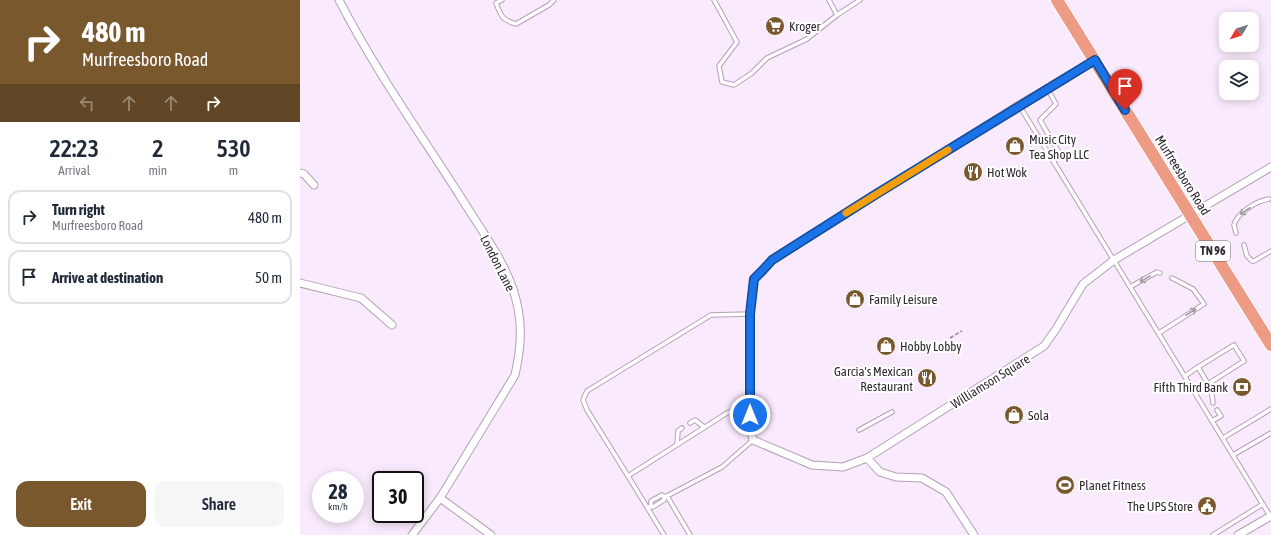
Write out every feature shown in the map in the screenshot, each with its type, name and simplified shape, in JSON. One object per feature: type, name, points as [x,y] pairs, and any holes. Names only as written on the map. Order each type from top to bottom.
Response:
[{"type":"highway","name":"Murfreesboro Road","points":[[1057,0],[1271,345]]},
{"type":"street","name":"London Lane","points":[[340,0],[361,42],[493,249],[513,287],[522,328],[520,352],[515,375],[440,498],[412,535]]},
{"type":"street","points":[[753,440],[750,426],[750,314],[754,279],[772,260],[1019,105],[1095,60]]},
{"type":"street","name":"Williamson Square","points":[[753,440],[812,465],[843,467],[867,458],[1044,346],[1083,284],[1114,260],[1191,216],[1271,167]]},
{"type":"street","points":[[300,173],[304,174],[314,185]]},
{"type":"street","points":[[300,283],[361,298],[392,325]]},
{"type":"street","points":[[867,458],[880,472],[896,477],[922,478],[946,492],[974,535]]},
{"type":"street","points":[[440,498],[491,535]]},
{"type":"street","points":[[1238,535],[1271,516]]},
{"type":"lane","points":[[502,0],[496,3],[500,14],[506,21],[516,24],[549,5],[554,0]]},
{"type":"lane","points":[[714,0],[737,42],[719,66],[722,82],[734,85],[752,73],[767,58],[807,39],[837,15],[860,0]]},
{"type":"lane","points":[[828,0],[837,15]]},
{"type":"lane","points":[[1031,125],[1040,120],[1056,104],[1047,88]]},
{"type":"lane","points":[[1019,105],[1271,516]]},
{"type":"lane","points":[[1040,120],[1061,156],[1053,161]]},
{"type":"lane","points":[[1236,233],[1234,225],[1240,214],[1262,200],[1268,199]]},
{"type":"lane","points":[[1244,245],[1247,256],[1252,261],[1271,251]]},
{"type":"lane","points":[[1130,287],[1157,272],[1160,273]]},
{"type":"lane","points":[[1159,334],[1204,304],[1193,289],[1172,278]]},
{"type":"lane","points":[[664,535],[649,506],[586,410],[583,400],[587,391],[711,315],[750,314]]},
{"type":"lane","points":[[1185,376],[1234,345],[1244,361],[1208,384]]},
{"type":"lane","points":[[1198,367],[1211,389],[1213,403]]},
{"type":"lane","points":[[628,476],[727,413],[750,404]]},
{"type":"lane","points":[[1222,438],[1271,409]]},
{"type":"lane","points":[[1212,421],[1221,416],[1217,410]]},
{"type":"lane","points":[[859,430],[892,412]]},
{"type":"lane","points":[[690,423],[695,420],[704,427]]},
{"type":"lane","points":[[677,444],[678,431],[682,428]]},
{"type":"lane","points":[[1233,455],[1271,433]]},
{"type":"lane","points":[[649,506],[653,506],[664,500],[665,496],[722,467],[753,440]]},
{"type":"lane","points":[[665,496],[690,535]]},
{"type":"lane","points":[[1214,535],[1263,504]]},
{"type":"path","points":[[950,338],[962,331]]},
{"type":"slow traffic","points":[[846,213],[948,150]]},
{"type":"place","name":"Kroger","points":[[775,26]]},
{"type":"place","name":"Music City Tea Shop LLC","points":[[1015,146]]},
{"type":"place","name":"Hot Wok","points":[[973,172]]},
{"type":"place","name":"Family Leisure","points":[[855,299]]},
{"type":"place","name":"Hobby Lobby","points":[[886,346]]},
{"type":"place","name":"Garcia's Mexican Restaurant","points":[[927,378]]},
{"type":"place","name":"Fifth Third Bank","points":[[1242,387]]},
{"type":"place","name":"Sola","points":[[1014,415]]},
{"type":"place","name":"Planet Fitness","points":[[1065,485]]},
{"type":"place","name":"The UPS Store","points":[[1207,506]]},
{"type":"route","points":[[750,415],[750,314],[754,279],[772,260],[1019,105],[1095,60],[1125,110]]}]
